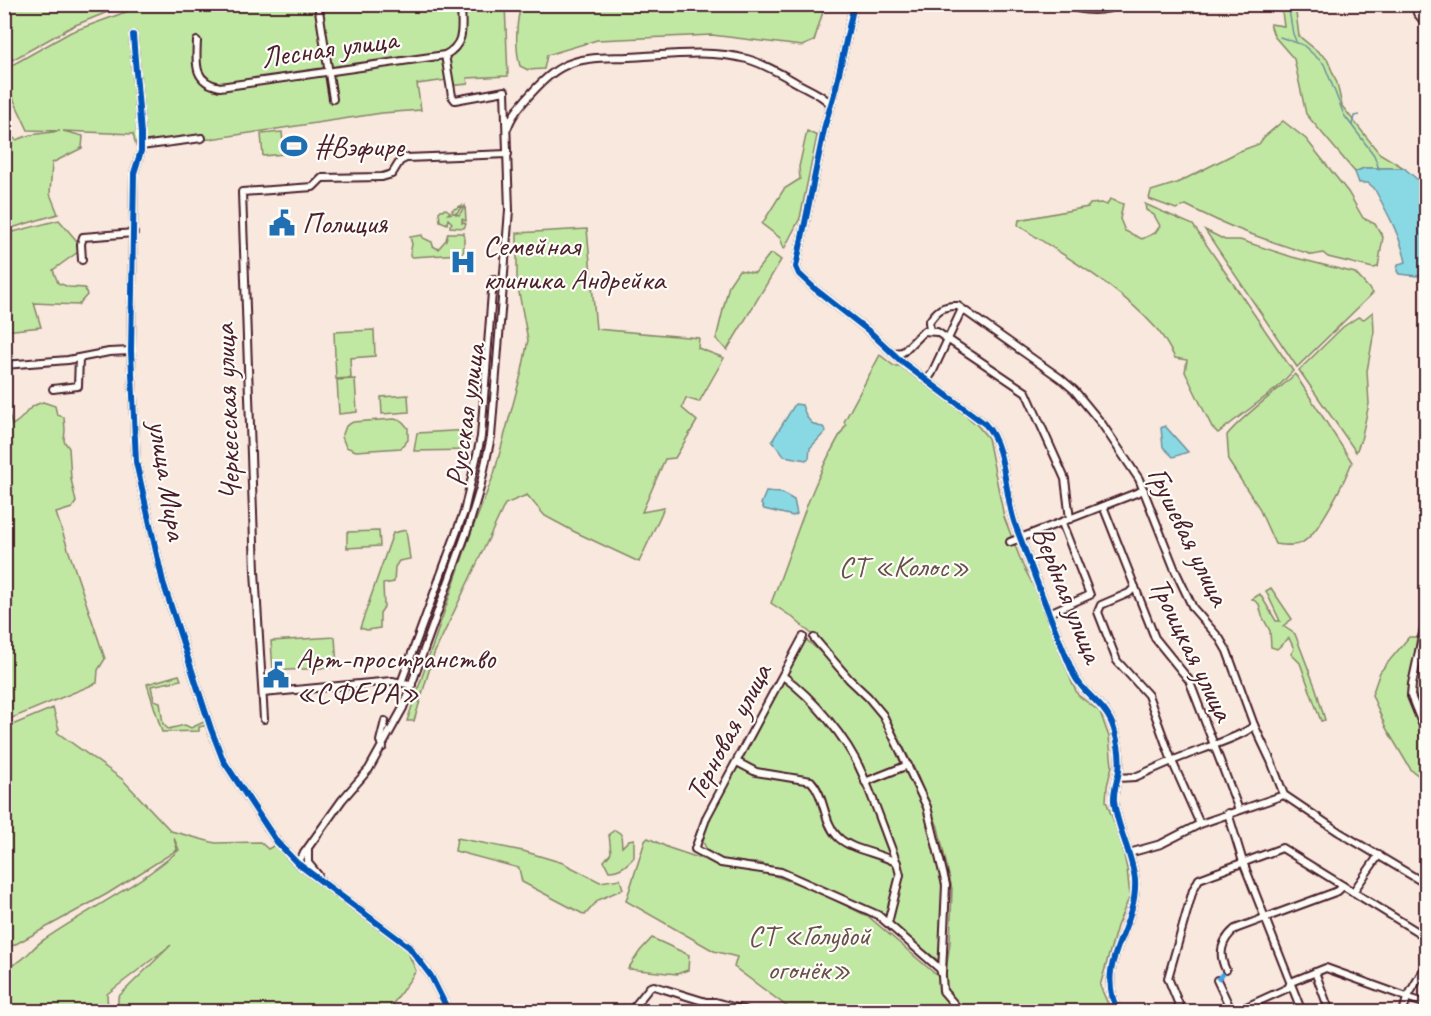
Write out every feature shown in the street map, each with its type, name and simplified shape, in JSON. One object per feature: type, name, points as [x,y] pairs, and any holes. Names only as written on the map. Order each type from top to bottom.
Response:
[{"type":"street","points":[[318,4],[333,99]]},
{"type":"street","points":[[445,55],[454,50],[461,40],[461,4]]},
{"type":"street","points":[[506,132],[519,108],[550,76],[562,66],[585,59],[701,53],[732,56],[759,63],[818,95],[831,105],[854,4]]},
{"type":"street","points":[[1062,4],[1094,11],[1122,4]]},
{"type":"street","points":[[1418,13],[1426,24]]},
{"type":"street","name":"улица Мира","points":[[133,35],[141,146],[134,173],[131,351],[136,462],[142,495],[171,609],[224,760],[273,836],[297,863],[326,884]]},
{"type":"street","name":"Лесная улица","points":[[197,41],[196,64],[201,76],[212,85],[220,87],[445,55]]},
{"type":"street","name":"Русская улица","points":[[297,863],[310,842],[369,769],[383,747],[412,685],[469,525],[491,436],[509,210],[505,91],[455,100],[452,96],[445,55]]},
{"type":"street","points":[[818,95],[829,94],[836,87]]},
{"type":"street","name":"Вербная улица","points":[[831,105],[823,131],[796,267],[799,274],[815,289],[870,332],[902,362],[991,430],[998,445],[1016,528],[1049,613],[1075,677],[1106,711],[1112,722],[1120,759],[1114,802],[1134,874],[1134,894],[1112,962],[1109,982],[1118,1011]]},
{"type":"street","points":[[141,146],[202,138]]},
{"type":"street","name":"Черкесская улица","points":[[264,719],[255,571],[242,192],[313,187],[322,178],[327,177],[382,177],[392,174],[400,161],[406,158],[508,154]]},
{"type":"street","points":[[82,260],[83,237],[134,233]]},
{"type":"street","points":[[401,683],[464,512],[481,437],[492,279]]},
{"type":"street","points":[[927,380],[962,309],[958,306],[946,305],[929,322],[930,331]]},
{"type":"street","name":"Грушевая улица","points":[[962,309],[1060,378],[1074,390],[1102,424],[1144,490],[1175,570],[1193,608],[1220,639],[1227,651],[1254,725],[1271,760],[1284,795]]},
{"type":"street","points":[[894,353],[903,352],[924,331],[930,331],[948,339],[1026,392],[1065,479],[1071,519]]},
{"type":"street","points":[[4,365],[131,351]]},
{"type":"street","points":[[53,389],[78,386],[79,358]]},
{"type":"street","points":[[1010,542],[1144,490]]},
{"type":"street","name":"Троицкая улица","points":[[1103,506],[1155,638],[1189,680],[1239,810]]},
{"type":"street","points":[[1049,613],[1090,595],[1062,523]]},
{"type":"street","points":[[1135,587],[1129,593],[1101,605],[1098,609],[1117,661],[1148,694],[1172,761],[1200,824]]},
{"type":"street","points":[[1426,619],[1412,684],[1412,696],[1426,734]]},
{"type":"street","name":"Терновая улица","points":[[803,638],[707,816],[697,851],[728,865],[781,872],[874,913],[888,923]]},
{"type":"street","points":[[814,638],[849,679],[877,706],[888,722],[929,814],[945,878],[943,991],[961,1011]]},
{"type":"street","points":[[783,676],[801,690],[842,740],[865,782],[900,875],[888,923],[942,973]]},
{"type":"street","points":[[263,693],[392,681],[412,685]]},
{"type":"street","points":[[383,747],[380,741],[385,721]]},
{"type":"street","points":[[1118,778],[1136,777],[1251,730],[1254,725]]},
{"type":"street","points":[[737,762],[756,772],[811,781],[816,787],[831,828],[838,838],[897,863]]},
{"type":"street","points":[[865,782],[908,765]]},
{"type":"street","points":[[1129,853],[1161,844],[1200,824],[1284,795],[1426,884]]},
{"type":"street","points":[[1228,813],[1243,862],[1302,1011]]},
{"type":"street","points":[[310,842],[306,853],[308,863],[326,884],[409,947],[432,976],[449,1011]]},
{"type":"street","points":[[1182,1011],[1168,978],[1193,890],[1199,879],[1282,848],[1426,937]]},
{"type":"street","points":[[1353,892],[1378,855]]},
{"type":"street","points":[[1226,970],[1221,961],[1221,947],[1227,936],[1235,929],[1338,891],[1343,886]]},
{"type":"street","points":[[1403,1011],[1407,998],[1426,965]]},
{"type":"street","points":[[1217,980],[1233,1011],[1288,988],[1291,982],[1326,968],[1426,1004]]},
{"type":"street","points":[[1315,972],[1330,1011]]},
{"type":"street","points":[[630,1011],[650,987],[654,986],[706,1002],[751,1011]]},
{"type":"street","points":[[700,1011],[706,1002]]},
{"type":"green space","points":[[5,4],[125,5],[73,26],[5,64]]},
{"type":"green space","points":[[521,4],[825,5],[814,41],[802,46],[712,35],[597,40],[547,55],[544,69],[528,70],[520,66],[517,51],[517,27]]},
{"type":"green space","points":[[145,5],[505,5],[508,76],[467,78],[468,84],[448,86],[447,80],[417,84],[421,110],[382,113],[137,150],[133,134],[63,131],[83,136],[82,148],[52,163],[50,194],[58,214],[5,230],[4,102],[9,134],[16,140],[30,135],[60,131],[28,130],[5,81],[5,69],[71,32]]},
{"type":"green space","points":[[1281,5],[1295,5],[1299,36],[1327,59],[1337,83],[1342,106],[1379,153],[1404,168],[1364,168],[1355,172],[1306,114],[1294,59],[1274,36],[1270,24],[1284,26]]},
{"type":"green space","points":[[1283,121],[1306,139],[1348,192],[1363,218],[1375,224],[1383,237],[1378,267],[1373,268],[1328,257],[1323,253],[1313,255],[1233,227],[1186,205],[1176,209],[1149,199],[1151,191],[1177,183],[1240,151],[1259,144]]},
{"type":"green space","points":[[807,131],[817,136],[800,218],[784,249],[780,238],[762,224],[784,189],[800,179],[799,167]]},
{"type":"green space","points":[[282,132],[284,154],[263,156],[261,134]]},
{"type":"green space","points":[[1110,199],[1123,204],[1120,219],[1125,231],[1142,239],[1155,233],[1160,226],[1154,215],[1146,210],[1145,204],[1193,225],[1293,371],[1277,388],[1218,433],[1212,427],[1185,372],[1187,360],[1175,358],[1158,330],[1124,297],[1018,225],[1019,220],[1088,207],[1090,204],[1107,205]]},
{"type":"green space","points":[[463,205],[457,213],[454,213],[459,215],[465,206],[466,221],[462,219],[462,223],[466,224],[464,228],[450,227],[452,223],[448,219],[447,224],[440,221],[439,212],[441,210],[446,209],[450,212],[448,214],[453,213],[452,210]]},
{"type":"green space","points":[[59,220],[77,241],[78,252],[53,270],[58,283],[69,287],[85,288],[87,295],[78,305],[34,303],[41,327],[5,331],[5,234]]},
{"type":"green space","points":[[587,229],[596,329],[699,338],[698,348],[724,358],[699,402],[686,398],[682,408],[697,421],[675,458],[665,459],[642,512],[664,508],[639,562],[545,516],[527,495],[505,504],[434,654],[414,721],[407,721],[471,533],[494,474],[522,371],[528,340],[517,282],[517,233]]},
{"type":"green space","points":[[1205,230],[1225,240],[1240,240],[1292,257],[1355,273],[1373,293],[1297,367]]},
{"type":"green space","points":[[448,233],[464,233],[464,251],[461,254],[412,257],[410,255],[412,244],[410,237],[422,235],[438,249],[446,240]]},
{"type":"green space","points":[[773,254],[781,260],[727,350],[716,339],[729,285],[739,270],[755,273],[769,255]]},
{"type":"green space","points":[[1373,312],[1374,332],[1367,371],[1369,404],[1356,452],[1299,370],[1343,327],[1358,317],[1364,319]]},
{"type":"green space","points":[[374,330],[375,356],[350,358],[351,378],[336,379],[334,332]]},
{"type":"green space","name":"СТ «Колос»","points":[[880,355],[894,366],[900,366],[954,406],[977,425],[988,438],[1004,517],[1023,566],[1041,600],[1078,695],[1100,712],[1109,737],[1112,766],[1106,801],[1121,841],[1130,896],[1117,926],[1100,986],[1111,1011],[963,1011],[954,1002],[944,987],[950,942],[952,889],[938,827],[916,772],[885,711],[850,677],[822,643],[792,617],[771,603],[813,490],[846,425],[844,422]]},
{"type":"green space","points":[[1295,374],[1352,462],[1338,493],[1309,537],[1297,545],[1286,545],[1275,544],[1258,506],[1229,462],[1227,435]]},
{"type":"green space","points":[[355,379],[357,412],[339,414],[337,380]]},
{"type":"green space","points":[[408,395],[409,412],[382,414],[381,397]]},
{"type":"green space","points":[[43,402],[55,406],[57,415],[64,417],[64,441],[69,448],[71,479],[76,502],[72,508],[56,513],[105,659],[98,670],[97,683],[5,721],[5,406],[12,425],[32,407]]},
{"type":"green space","points":[[394,419],[402,421],[408,428],[408,440],[401,448],[356,451],[346,447],[342,437],[346,426],[353,422]]},
{"type":"green space","points":[[470,430],[472,433],[469,450],[414,451],[417,433]]},
{"type":"green space","points":[[406,530],[410,559],[399,561],[395,567],[394,582],[383,584],[384,607],[380,613],[380,628],[367,630],[360,628],[393,533]]},
{"type":"green space","points":[[379,531],[380,546],[347,548],[347,532]]},
{"type":"green space","points":[[1271,588],[1292,619],[1283,626],[1295,634],[1325,720],[1321,721],[1300,663],[1291,654],[1294,649],[1289,638],[1277,649],[1271,647],[1270,631],[1259,604],[1252,599],[1260,594],[1276,621],[1280,621],[1266,591]]},
{"type":"green space","points":[[1426,630],[1426,707],[1420,710],[1413,689]]},
{"type":"green space","points":[[335,637],[337,667],[273,671],[271,641]]},
{"type":"green space","points":[[803,637],[825,656],[881,716],[894,739],[930,822],[944,896],[939,961],[865,905],[785,871],[760,863],[724,862],[709,854],[703,842],[707,816]]},
{"type":"green space","points":[[1409,637],[1417,637],[1409,697],[1426,739],[1426,781],[1411,770],[1386,728],[1372,695],[1380,672]]},
{"type":"green space","points":[[179,675],[181,680],[151,686],[154,700],[160,702],[163,724],[168,729],[185,725],[191,728],[206,721],[208,725],[199,727],[199,731],[162,732],[147,684]]},
{"type":"green space","points":[[53,708],[58,733],[122,779],[171,831],[215,843],[260,842],[268,849],[275,845],[291,863],[406,948],[416,971],[388,1011],[118,1011],[118,997],[171,945],[107,994],[108,1011],[7,1011],[5,968],[23,959],[45,939],[147,875],[179,850],[174,838],[177,850],[107,894],[5,950],[5,728]]},
{"type":"green space","points":[[615,830],[621,834],[622,847],[629,840],[634,839],[634,857],[623,867],[609,871],[604,861],[611,853],[609,834]]},
{"type":"green space","points":[[457,838],[523,851],[563,863],[600,882],[620,879],[623,889],[598,900],[585,915],[522,882],[519,868],[455,851]]},
{"type":"green space","name":"СТ «Голубой огонёк»","points":[[648,838],[669,848],[720,865],[760,871],[808,887],[869,917],[940,978],[940,990],[959,1011],[793,1011],[734,967],[737,957],[714,951],[626,901],[645,841]]},
{"type":"green space","points":[[652,938],[689,955],[688,970],[677,974],[628,969]]},
{"type":"water","points":[[1364,168],[1404,168],[1426,187],[1426,273],[1418,276],[1399,274],[1397,271],[1398,264],[1406,262],[1400,242],[1374,188],[1368,183],[1359,183],[1355,172]]},
{"type":"water","points":[[795,404],[802,405],[811,422],[823,427],[826,431],[810,448],[809,458],[806,460],[784,456],[772,441]]},
{"type":"water","points":[[1165,426],[1188,452],[1173,457],[1163,447],[1161,428]]},
{"type":"water","points":[[766,492],[782,493],[794,500],[797,514],[793,516],[764,509],[761,504]]},
{"type":"waterway","points":[[1288,4],[1296,41]]},
{"type":"waterway","points":[[1280,37],[1303,45],[1324,64],[1344,115],[1374,155],[1379,169]]},
{"type":"waterway","points":[[1352,125],[1354,116],[1359,115]]},
{"type":"marked path","points":[[1217,980],[1226,970]]},
{"type":"cycle path","points":[[854,4],[836,87],[825,125],[796,267],[799,274],[815,289],[870,332],[902,362],[985,424],[992,434],[1001,459],[1012,515],[1059,639],[1078,682],[1110,720],[1118,744],[1120,765],[1114,801],[1135,880],[1130,914],[1113,960],[1112,993],[1118,1012]]},
{"type":"cycle path","points":[[133,35],[141,134],[141,151],[134,173],[131,351],[136,462],[163,582],[223,760],[277,842],[297,863],[409,947],[431,976],[449,1012]]},
{"type":"place","name":"#Вэфире","points":[[294,146]]},
{"type":"place","name":"Полиция","points":[[282,223]]},
{"type":"place","name":"Семейная клиника Андрейка","points":[[463,262]]},
{"type":"place","name":"Арт-пространство «СФЕРА»","points":[[276,675]]}]
